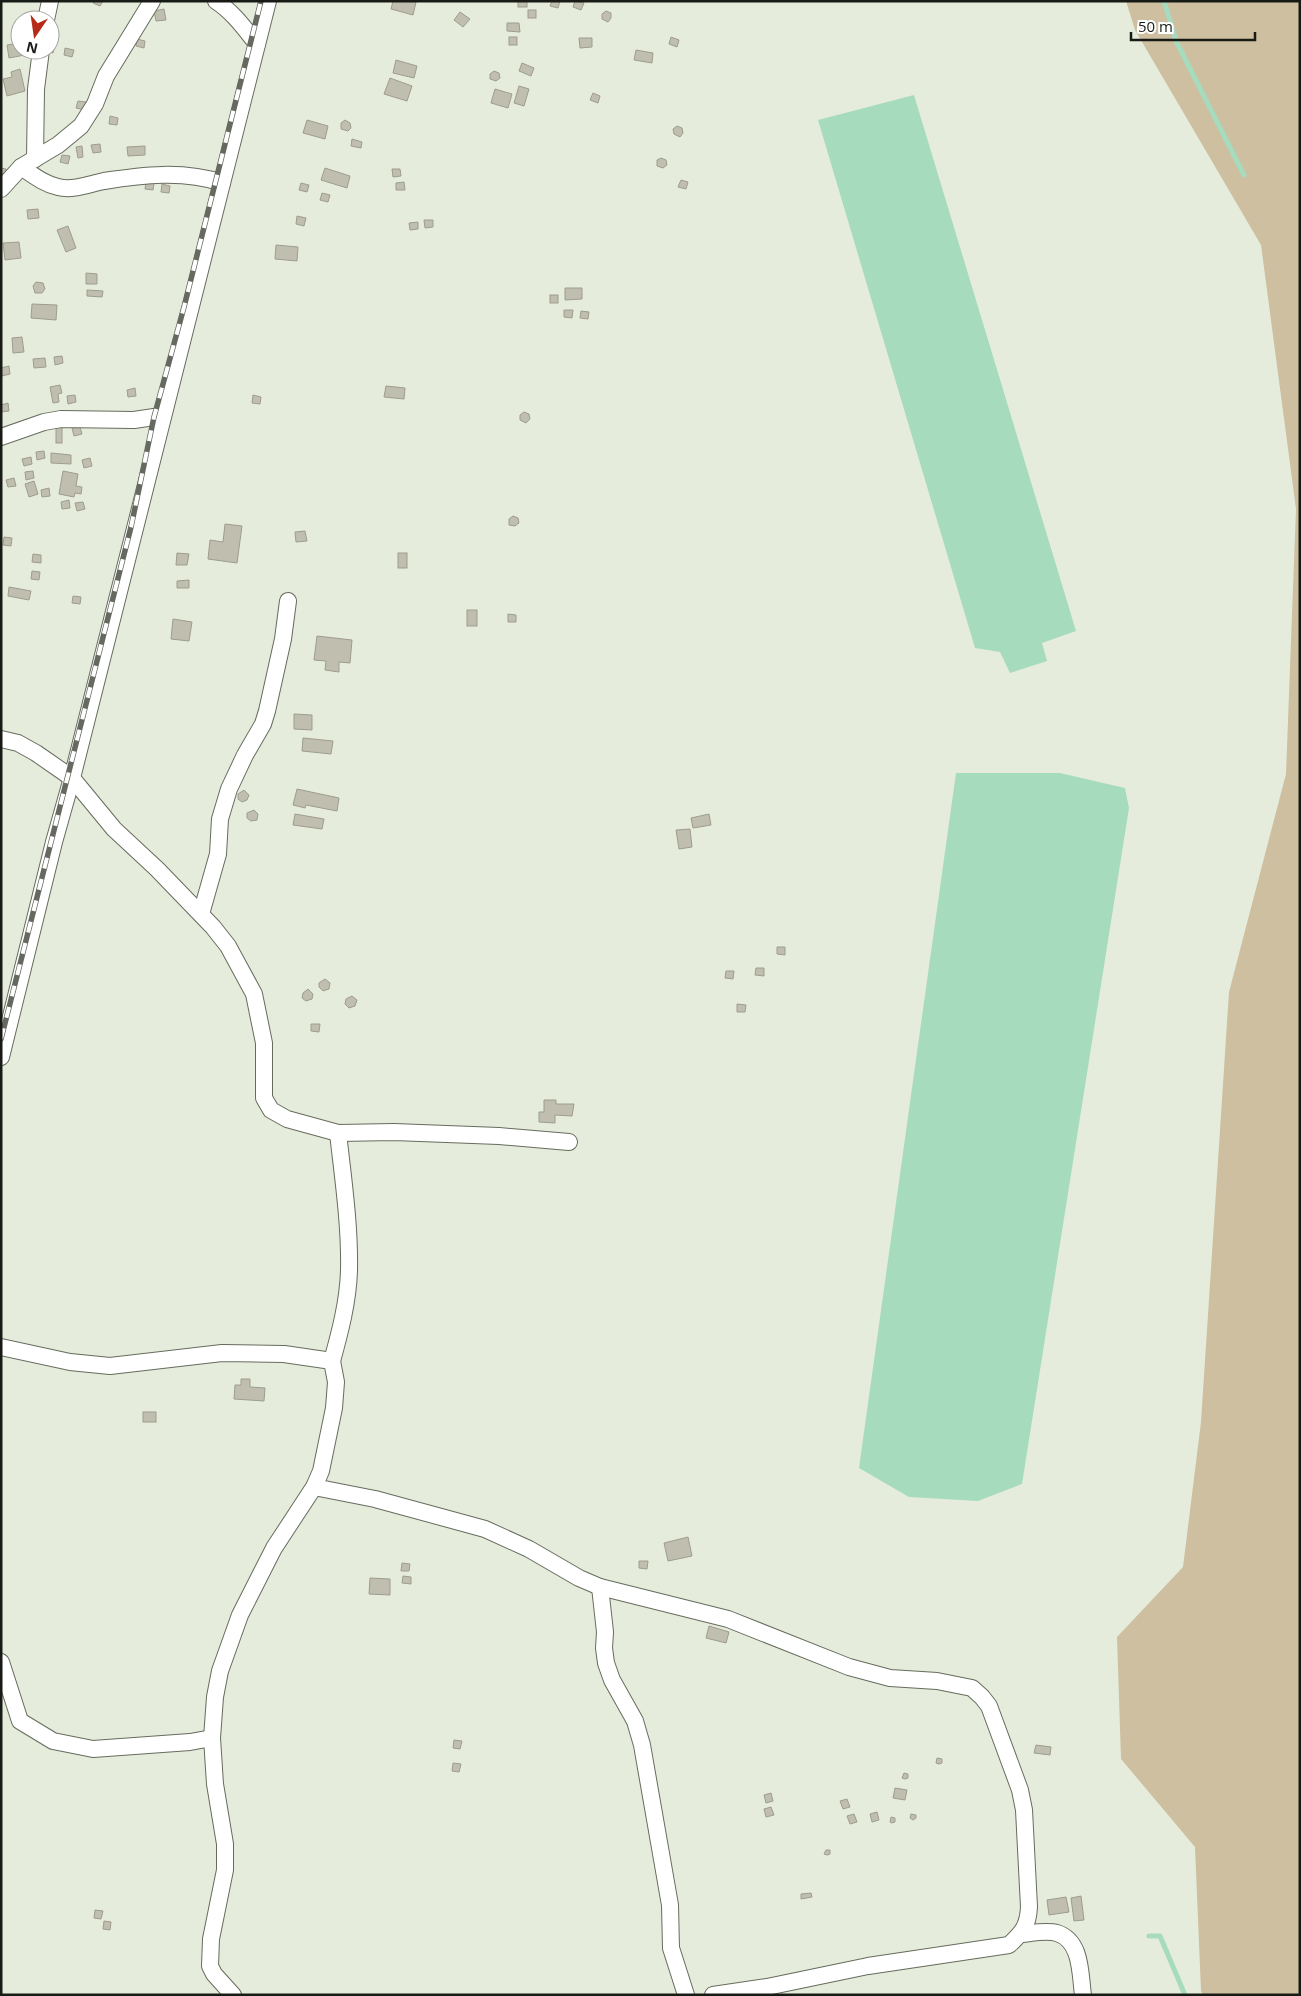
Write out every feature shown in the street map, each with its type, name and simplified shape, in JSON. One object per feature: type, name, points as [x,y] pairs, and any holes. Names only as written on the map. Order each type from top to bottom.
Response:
[{"type":"street","points":[[1,189],[21,168],[58,145],[81,126],[95,104],[106,76],[152,1]]},
{"type":"street","points":[[216,1],[242,24],[257,44]]},
{"type":"street","points":[[1,1057],[268,1]]},
{"type":"street","points":[[35,159],[36,88],[40,60]]},
{"type":"street","points":[[21,168],[42,182],[59,188],[74,188],[155,174],[222,183]]},
{"type":"street","points":[[1,437],[44,422],[61,419],[134,420],[154,417],[161,420]]},
{"type":"street","points":[[200,914],[218,854],[220,820],[229,789],[245,755],[263,724],[267,711],[283,639],[288,601]]},
{"type":"street","points":[[1,739],[18,743],[72,778],[114,829],[200,914],[228,946],[254,994],[264,1043],[264,1098],[271,1110],[287,1119],[338,1133],[394,1132],[499,1136],[569,1142]]},
{"type":"street","points":[[234,1995],[214,1974],[210,1966],[211,1939],[225,1870],[225,1844],[215,1784],[212,1738],[215,1697],[220,1672],[240,1615],[274,1548],[314,1487],[321,1470],[334,1408],[336,1382],[332,1361],[343,1324],[349,1271],[338,1133]]},
{"type":"street","points":[[1,1347],[70,1362],[110,1366],[222,1353],[284,1354],[332,1361]]},
{"type":"street","points":[[314,1487],[375,1499],[485,1529],[529,1549],[579,1578],[600,1587],[728,1619],[849,1667],[890,1678],[937,1681],[972,1688],[982,1696],[989,1706],[1020,1790],[1024,1810],[1030,1907],[1028,1920],[1022,1934],[1009,1945],[868,1966],[767,1987],[713,1995]]},
{"type":"street","points":[[600,1587],[606,1663],[612,1680],[635,1721],[642,1745],[670,1905],[671,1948],[686,1995]]},
{"type":"street","points":[[1,1662],[20,1722],[53,1741],[93,1748],[190,1742],[212,1738]]},
{"type":"street","points":[[1022,1934],[1056,1933],[1068,1939],[1077,1951],[1083,1995]]},
{"type":"shaded area","points":[[1126,1],[1300,1],[1300,1995],[1203,1995],[1201,1991],[1195,1847],[1121,1759],[1117,1637],[1183,1567],[1201,1422],[1229,992],[1286,774],[1296,509],[1261,245],[1135,30]]},
{"type":"shaded area","points":[[914,95],[1076,631],[1042,643],[1047,661],[1010,673],[1000,652],[975,648],[818,120]]},
{"type":"shaded area","points":[[956,773],[1060,773],[1125,788],[1129,808],[1022,1484],[978,1501],[909,1497],[859,1468]]},
{"type":"building","points":[[94,1],[103,1],[100,6],[93,3]]},
{"type":"building","points":[[393,1],[416,2],[413,15],[391,9]]},
{"type":"building","points":[[518,1],[527,1],[527,7],[518,7]]},
{"type":"building","points":[[552,1],[560,1],[558,8],[550,6]]},
{"type":"building","points":[[575,1],[584,3],[581,10],[573,7]]},
{"type":"building","points":[[164,9],[166,20],[156,21],[154,11]]},
{"type":"building","points":[[528,10],[536,10],[536,18],[528,18]]},
{"type":"building","points":[[606,11],[611,13],[611,18],[608,22],[602,19],[602,14]]},
{"type":"building","points":[[460,12],[470,19],[463,27],[454,20]]},
{"type":"building","points":[[507,23],[519,23],[520,32],[507,31]]},
{"type":"building","points":[[509,37],[517,37],[517,45],[509,45]]},
{"type":"building","points":[[671,37],[679,40],[677,47],[669,44]]},
{"type":"building","points":[[579,38],[592,38],[592,47],[580,48]]},
{"type":"building","points":[[137,39],[145,41],[144,48],[136,46]]},
{"type":"building","points":[[7,45],[10,45],[10,58],[9,58]]},
{"type":"building","points":[[65,48],[74,50],[72,57],[64,55]]},
{"type":"building","points":[[636,50],[653,53],[652,63],[634,60]]},
{"type":"building","points":[[396,60],[417,66],[414,78],[393,73]]},
{"type":"building","points":[[522,63],[534,68],[531,76],[519,71]]},
{"type":"building","points":[[20,69],[25,91],[7,96],[3,79],[12,77],[11,72]]},
{"type":"building","points":[[494,71],[499,73],[500,78],[496,81],[490,79],[490,74]]},
{"type":"building","points":[[390,78],[412,86],[407,101],[384,94]]},
{"type":"building","points":[[519,86],[529,89],[524,106],[514,103]]},
{"type":"building","points":[[495,89],[512,94],[508,108],[491,103]]},
{"type":"building","points":[[593,93],[600,96],[598,103],[590,100]]},
{"type":"building","points":[[78,101],[86,102],[85,110],[76,108]]},
{"type":"building","points":[[110,116],[118,118],[117,125],[109,124]]},
{"type":"building","points":[[307,120],[328,126],[325,139],[303,133]]},
{"type":"building","points":[[345,120],[350,123],[351,128],[348,131],[341,129],[341,123]]},
{"type":"building","points":[[677,126],[682,128],[683,133],[680,137],[674,134],[673,129]]},
{"type":"building","points":[[352,139],[362,142],[361,148],[351,146]]},
{"type":"building","points":[[100,144],[101,152],[93,153],[91,145]]},
{"type":"building","points":[[82,146],[83,157],[78,158],[76,147]]},
{"type":"building","points":[[145,146],[145,155],[128,156],[127,147]]},
{"type":"building","points":[[62,155],[70,156],[68,164],[60,162]]},
{"type":"building","points":[[661,158],[666,160],[667,165],[663,168],[657,166],[657,160]]},
{"type":"building","points":[[1,168],[6,169],[7,175],[1,179]]},
{"type":"building","points":[[325,168],[350,176],[347,188],[321,180]]},
{"type":"building","points":[[392,169],[400,169],[401,176],[393,177]]},
{"type":"building","points":[[681,180],[688,182],[686,189],[678,187]]},
{"type":"building","points":[[146,182],[154,183],[153,190],[145,189]]},
{"type":"building","points":[[404,182],[405,190],[396,190],[396,183]]},
{"type":"building","points":[[301,183],[309,185],[307,192],[299,190]]},
{"type":"building","points":[[162,184],[170,186],[169,193],[161,192]]},
{"type":"building","points":[[322,193],[330,195],[328,202],[320,200]]},
{"type":"building","points":[[38,209],[39,218],[28,219],[27,210]]},
{"type":"building","points":[[297,216],[306,218],[304,226],[296,224]]},
{"type":"building","points":[[424,220],[433,220],[433,227],[425,228]]},
{"type":"building","points":[[418,222],[418,229],[410,230],[409,223]]},
{"type":"building","points":[[68,226],[76,248],[66,252],[57,230]]},
{"type":"building","points":[[19,242],[21,258],[5,260],[3,243]]},
{"type":"building","points":[[276,245],[298,247],[297,261],[275,259]]},
{"type":"building","points":[[86,273],[97,274],[97,284],[86,284]]},
{"type":"building","points":[[36,282],[43,283],[45,289],[42,293],[35,293],[33,286]]},
{"type":"building","points":[[565,288],[582,288],[582,299],[565,300]]},
{"type":"building","points":[[87,290],[103,291],[102,297],[87,296]]},
{"type":"building","points":[[550,295],[558,295],[558,303],[550,303]]},
{"type":"building","points":[[32,304],[57,305],[56,320],[31,318]]},
{"type":"building","points":[[564,310],[573,310],[572,318],[564,317]]},
{"type":"building","points":[[581,311],[589,312],[588,319],[580,318]]},
{"type":"building","points":[[22,337],[24,352],[13,353],[12,338]]},
{"type":"building","points":[[62,356],[63,363],[55,365],[54,357]]},
{"type":"building","points":[[45,358],[46,367],[34,368],[33,359]]},
{"type":"building","points":[[9,366],[10,374],[2,376],[1,368]]},
{"type":"building","points":[[60,385],[62,393],[58,394],[59,402],[53,403],[50,387]]},
{"type":"building","points":[[386,386],[405,388],[404,399],[384,397]]},
{"type":"building","points":[[135,388],[136,396],[128,397],[127,390]]},
{"type":"building","points":[[75,395],[76,402],[68,404],[67,396]]},
{"type":"building","points":[[253,395],[261,397],[260,404],[252,403]]},
{"type":"building","points":[[8,403],[9,411],[1,412],[1,405]]},
{"type":"building","points":[[524,412],[529,414],[530,419],[526,423],[520,420],[520,415]]},
{"type":"building","points":[[56,427],[62,427],[62,443],[56,443]]},
{"type":"building","points":[[80,427],[82,434],[74,436],[72,428]]},
{"type":"building","points":[[44,451],[45,458],[37,460],[36,452]]},
{"type":"building","points":[[51,453],[71,455],[71,464],[51,463]]},
{"type":"building","points":[[31,457],[32,464],[24,466],[22,459]]},
{"type":"building","points":[[90,458],[92,466],[84,468],[82,460]]},
{"type":"building","points":[[33,471],[34,478],[26,480],[25,472]]},
{"type":"building","points":[[63,471],[78,474],[76,486],[82,487],[81,494],[75,493],[74,497],[59,494]]},
{"type":"building","points":[[14,478],[16,486],[8,487],[6,480]]},
{"type":"building","points":[[34,481],[38,494],[29,497],[25,484]]},
{"type":"building","points":[[49,488],[50,496],[42,497],[41,490]]},
{"type":"building","points":[[69,500],[70,508],[62,509],[61,502]]},
{"type":"building","points":[[83,502],[85,509],[77,511],[75,503]]},
{"type":"building","points":[[513,516],[518,518],[519,523],[515,526],[509,525],[509,519]]},
{"type":"building","points":[[225,524],[242,526],[237,563],[208,559],[210,540],[223,542]]},
{"type":"building","points":[[305,531],[307,541],[296,542],[295,532]]},
{"type":"building","points":[[4,537],[12,538],[11,546],[3,545]]},
{"type":"building","points":[[177,553],[189,554],[187,565],[176,565]]},
{"type":"building","points":[[398,553],[407,553],[407,568],[398,568]]},
{"type":"building","points":[[33,554],[41,555],[41,563],[32,562]]},
{"type":"building","points":[[32,571],[40,572],[39,580],[31,579]]},
{"type":"building","points":[[189,580],[189,588],[177,588],[177,581]]},
{"type":"building","points":[[9,587],[31,591],[29,600],[8,596]]},
{"type":"building","points":[[73,596],[81,597],[80,604],[72,603]]},
{"type":"building","points":[[467,610],[477,610],[477,626],[467,626]]},
{"type":"building","points":[[508,614],[516,615],[516,622],[508,622]]},
{"type":"building","points":[[173,619],[192,622],[189,641],[171,639]]},
{"type":"building","points":[[317,636],[352,640],[350,663],[339,662],[339,672],[325,670],[326,661],[314,660]]},
{"type":"building","points":[[294,714],[312,715],[312,730],[294,729]]},
{"type":"building","points":[[303,738],[333,741],[331,754],[302,751]]},
{"type":"building","points":[[297,789],[339,798],[337,811],[306,805],[305,808],[293,805]]},
{"type":"building","points":[[244,790],[249,795],[247,800],[242,802],[238,799],[238,794]]},
{"type":"building","points":[[254,810],[258,814],[257,820],[251,821],[247,818],[247,813]]},
{"type":"building","points":[[295,814],[324,819],[322,829],[293,825]]},
{"type":"building","points":[[709,814],[711,825],[693,828],[691,818]]},
{"type":"building","points":[[690,829],[692,847],[679,849],[676,830]]},
{"type":"building","points":[[777,947],[785,947],[785,955],[777,954]]},
{"type":"building","points":[[756,968],[764,968],[764,976],[755,975]]},
{"type":"building","points":[[726,971],[734,971],[733,979],[725,978]]},
{"type":"building","points":[[325,979],[330,983],[329,989],[323,991],[319,987],[319,983]]},
{"type":"building","points":[[308,989],[313,994],[312,999],[306,1001],[302,998],[303,993]]},
{"type":"building","points":[[352,996],[357,1000],[355,1006],[349,1008],[345,1004],[346,999]]},
{"type":"building","points":[[737,1004],[746,1005],[745,1012],[737,1012]]},
{"type":"building","points":[[311,1024],[320,1024],[319,1032],[311,1031]]},
{"type":"building","points":[[544,1100],[556,1100],[556,1104],[574,1104],[572,1116],[555,1115],[555,1123],[539,1122],[539,1112],[544,1112]]},
{"type":"building","points":[[241,1379],[250,1379],[250,1387],[265,1388],[264,1401],[234,1399],[235,1385],[241,1385]]},
{"type":"building","points":[[143,1412],[156,1412],[156,1422],[143,1422]]},
{"type":"building","points":[[688,1537],[692,1556],[668,1561],[664,1543]]},
{"type":"building","points":[[639,1561],[648,1561],[647,1569],[639,1568]]},
{"type":"building","points":[[402,1563],[410,1564],[409,1571],[401,1571]]},
{"type":"building","points":[[403,1576],[411,1577],[411,1584],[402,1583]]},
{"type":"building","points":[[370,1578],[390,1579],[390,1595],[369,1594]]},
{"type":"building","points":[[709,1626],[729,1632],[726,1643],[706,1638]]},
{"type":"building","points":[[454,1740],[462,1741],[460,1749],[453,1748]]},
{"type":"building","points":[[1036,1745],[1051,1747],[1050,1755],[1034,1753]]},
{"type":"building","points":[[937,1758],[942,1759],[942,1763],[936,1763]]},
{"type":"building","points":[[453,1763],[461,1764],[459,1772],[452,1771]]},
{"type":"building","points":[[904,1773],[908,1774],[908,1778],[902,1778]]},
{"type":"building","points":[[895,1788],[907,1790],[905,1800],[893,1798]]},
{"type":"building","points":[[771,1793],[773,1801],[766,1803],[764,1795]]},
{"type":"building","points":[[847,1799],[850,1807],[843,1809],[840,1801]]},
{"type":"building","points":[[771,1807],[774,1815],[766,1817],[764,1809]]},
{"type":"building","points":[[877,1812],[879,1820],[872,1822],[870,1814]]},
{"type":"building","points":[[854,1814],[857,1822],[850,1824],[847,1816]]},
{"type":"building","points":[[911,1814],[916,1815],[916,1818],[913,1820],[910,1818]]},
{"type":"building","points":[[891,1817],[895,1818],[895,1822],[890,1822]]},
{"type":"building","points":[[826,1850],[830,1850],[830,1854],[824,1854]]},
{"type":"building","points":[[811,1893],[812,1897],[801,1899],[801,1894]]},
{"type":"building","points":[[1081,1896],[1084,1920],[1074,1921],[1071,1898]]},
{"type":"building","points":[[1066,1897],[1069,1912],[1049,1915],[1047,1900]]},
{"type":"building","points":[[95,1910],[103,1911],[101,1919],[94,1918]]},
{"type":"building","points":[[104,1921],[111,1922],[110,1930],[103,1929]]},
{"type":"waterway","points":[[1164,1],[1176,41],[1244,175]]},
{"type":"waterway","points":[[1149,1936],[1160,1936],[1185,1995]]},
{"type":"railway","points":[[1,1039],[131,527],[154,417],[184,307],[261,1]]}]
